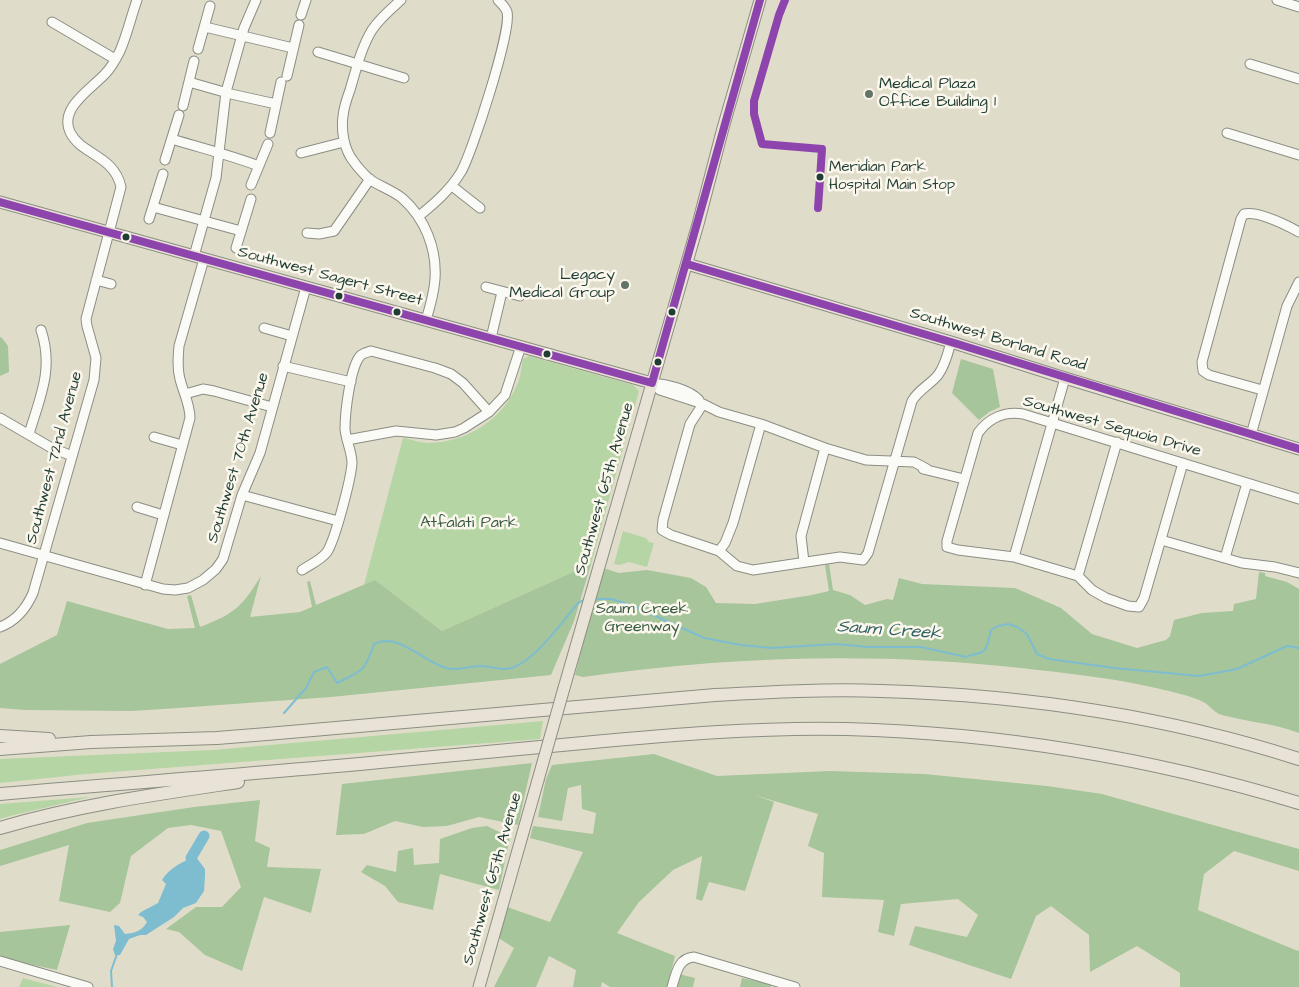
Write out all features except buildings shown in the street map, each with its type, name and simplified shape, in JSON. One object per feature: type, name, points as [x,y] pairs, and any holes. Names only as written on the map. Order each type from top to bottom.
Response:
[{"type":"highway","points":[[0,749],[91,742],[217,738],[715,695],[805,691],[881,691],[980,697],[1066,707],[1136,718],[1195,731],[1299,759]]},
{"type":"highway","points":[[0,794],[326,767],[663,735],[844,729],[971,736],[1094,753],[1194,774],[1299,803]]},
{"type":"highway","points":[[0,736],[91,742]]},
{"type":"highway","points":[[0,828],[59,812],[98,804],[326,767]]},
{"type":"main road","name":"Southwest 65th Avenue","points":[[480,987],[760,0]]},
{"type":"main road","name":"Southwest Sagert Street","points":[[0,202],[652,383]]},
{"type":"main road","name":"Southwest Borland Road","points":[[686,264],[951,342],[1299,449]]},
{"type":"street","name":"Southwest 72nd Avenue","points":[[0,627],[18,616],[29,602],[94,380],[96,358],[86,319],[121,187],[119,177],[110,165],[78,142],[70,132],[68,120],[70,110],[107,72],[120,51],[137,0]]},
{"type":"street","points":[[145,585],[190,418],[190,410],[178,368],[179,346],[199,258],[204,221],[216,178],[226,92],[242,36],[256,0]]},
{"type":"street","points":[[301,15],[306,0]]},
{"type":"street","points":[[401,0],[386,13],[373,29],[365,44],[343,114],[344,142],[352,161],[370,179],[401,198],[419,216],[431,244],[435,268],[434,290],[426,320]]},
{"type":"street","points":[[419,216],[436,203],[452,186],[470,153],[499,60],[507,27],[507,12],[498,0]]},
{"type":"street","points":[[1277,0],[1299,7]]},
{"type":"street","points":[[198,49],[210,6]]},
{"type":"street","points":[[52,22],[115,59]]},
{"type":"street","points":[[270,133],[276,104],[294,48],[299,25]]},
{"type":"street","points":[[205,27],[294,48]]},
{"type":"street","points":[[318,52],[404,78]]},
{"type":"street","points":[[165,160],[181,111],[194,61]]},
{"type":"street","points":[[1250,64],[1299,79]]},
{"type":"street","points":[[189,82],[276,104]]},
{"type":"street","points":[[1227,133],[1299,155]]},
{"type":"street","points":[[172,139],[224,153],[259,166]]},
{"type":"street","points":[[302,153],[344,142]]},
{"type":"street","points":[[251,185],[268,144]]},
{"type":"street","points":[[149,219],[163,174]]},
{"type":"street","points":[[307,233],[334,232],[370,179]]},
{"type":"street","points":[[452,186],[480,208]]},
{"type":"street","points":[[236,248],[251,199]]},
{"type":"street","points":[[153,207],[241,231]]},
{"type":"street","points":[[1262,390],[1208,375],[1203,371],[1202,362],[1241,219],[1244,214],[1252,213],[1273,219],[1299,232]]},
{"type":"street","points":[[96,280],[111,284]]},
{"type":"street","points":[[1251,435],[1262,390],[1287,306],[1299,282]]},
{"type":"street","name":"Southwest 70th Avenue","points":[[0,543],[163,589],[188,588],[203,580],[216,569],[223,558],[242,495],[260,453],[306,287]]},
{"type":"street","points":[[486,287],[520,296]]},
{"type":"street","points":[[491,338],[502,292]]},
{"type":"street","points":[[264,328],[292,336]]},
{"type":"street","points":[[29,434],[43,390],[47,365],[46,345],[41,330]]},
{"type":"street","points":[[703,404],[688,430],[663,520],[662,530],[670,535],[719,551],[737,566],[753,570],[840,557],[863,560],[868,553],[912,401],[919,391],[938,376],[946,360],[951,342]]},
{"type":"street","points":[[346,440],[396,431],[436,435],[446,434],[464,428],[488,412],[505,395],[521,346]]},
{"type":"street","points":[[302,570],[322,558],[327,552],[338,522],[352,463],[346,440],[346,409],[357,360],[361,355],[372,351],[451,374],[463,383],[488,412]]},
{"type":"street","points":[[283,366],[351,382]]},
{"type":"street","points":[[1065,378],[1014,557],[1078,576],[1092,590],[1106,598],[1128,606],[1139,607],[1144,598],[1183,463]]},
{"type":"street","name":"Southwest Sagert Street","points":[[652,383],[660,390],[826,448],[866,460],[894,461],[902,466],[927,469],[964,479]]},
{"type":"street","points":[[185,394],[203,389],[272,407]]},
{"type":"street","name":"Southwest Sequoia Drive","points":[[1014,557],[947,547],[947,541],[978,433],[988,422],[1002,415],[1016,413],[1052,423],[1299,499]]},
{"type":"street","points":[[0,418],[56,450],[72,456]]},
{"type":"street","points":[[719,551],[733,523],[761,424]]},
{"type":"street","points":[[154,437],[182,445]]},
{"type":"street","points":[[1078,576],[1116,442]]},
{"type":"street","points":[[804,562],[801,536],[826,448]]},
{"type":"street","points":[[1225,558],[1247,483]]},
{"type":"street","points":[[242,495],[338,522]]},
{"type":"street","points":[[137,507],[163,515]]},
{"type":"street","points":[[1161,540],[1225,558],[1299,573]]},
{"type":"street","points":[[672,987],[681,963],[686,958],[694,957],[795,987]]},
{"type":"street","points":[[0,961],[88,987]]},
{"type":"green space","points":[[0,337],[8,346],[9,372],[0,376]]},
{"type":"green space","name":"Atfalati Park","points":[[529,356],[633,385],[639,391],[591,564],[442,631],[375,580],[364,585],[403,438],[425,443],[443,442],[482,427],[502,409],[510,398],[518,382],[523,359]]},
{"type":"green space","points":[[961,359],[993,369],[1000,407],[989,412],[979,420],[952,393]]},
{"type":"green space","points":[[623,531],[646,538],[649,542],[654,543],[647,567],[629,562],[619,565],[614,564]]},
{"type":"green space","name":"Saum Creek Greenway","points":[[591,564],[574,621],[551,675],[331,697],[132,711],[0,708],[0,664],[57,635],[67,601],[168,629],[195,628],[187,596],[191,595],[200,627],[221,618],[236,608],[261,576],[250,617],[300,612],[312,607],[307,582],[310,581],[316,605],[375,580],[442,631]]},
{"type":"green space","name":"Saum Creek Greenway","points":[[829,564],[833,590],[850,595],[865,605],[887,599],[893,600],[899,578],[922,584],[1015,588],[1061,608],[1092,634],[1137,648],[1166,640],[1170,636],[1174,620],[1202,613],[1233,611],[1234,604],[1256,599],[1259,572],[1265,573],[1265,576],[1287,582],[1299,589],[1299,733],[1280,727],[1222,715],[1205,703],[1193,698],[1139,684],[1072,674],[966,663],[857,658],[802,659],[692,664],[583,677],[575,675],[603,568],[619,573],[647,570],[691,578],[706,587],[716,603],[755,604],[829,591],[825,565]]},
{"type":"green space","points":[[543,721],[540,739],[86,774],[0,783],[0,759],[213,750]]},
{"type":"green space","points":[[654,754],[717,776],[830,771],[924,774],[1047,786],[1102,794],[1299,849],[1299,871],[1234,851],[1204,874],[1198,910],[1299,950],[1299,987],[1180,987],[1180,973],[1137,946],[1090,972],[1089,935],[1051,906],[1036,916],[1011,979],[909,945],[915,926],[967,937],[978,915],[958,899],[901,904],[894,936],[878,932],[884,900],[822,897],[824,853],[808,846],[818,814],[754,795],[774,802],[745,891],[709,882],[702,901],[696,899],[702,856],[673,870],[639,902],[617,933],[675,956],[667,987],[610,987],[602,982],[601,987],[573,987],[576,970],[549,956],[536,987],[494,987],[514,948],[497,937],[507,907],[550,922],[583,852],[530,838],[533,826],[593,834],[596,813],[582,809],[581,785],[568,788],[562,821],[538,817],[546,779],[552,765]]},
{"type":"green space","points":[[532,763],[518,825],[479,817],[447,826],[423,827],[395,821],[364,834],[336,835],[342,784]]},
{"type":"green space","points":[[90,797],[10,816],[0,819],[0,804]]},
{"type":"green space","points":[[260,800],[255,841],[270,848],[267,867],[321,869],[311,913],[264,897],[242,971],[205,955],[179,932],[166,929],[196,907],[222,907],[241,887],[221,831],[191,825],[168,828],[131,856],[120,903],[110,912],[59,901],[69,845],[0,866],[0,850],[87,823],[194,807]]},
{"type":"green space","points":[[487,826],[510,837],[499,890],[440,874],[433,910],[398,902],[385,886],[361,872],[367,865],[396,872],[398,851],[413,848],[414,865],[439,863],[440,839],[472,828]]},
{"type":"green space","points":[[70,925],[57,970],[0,958],[0,932]]},
{"type":"green space","points":[[679,974],[695,978],[693,987],[675,987]]},
{"type":"green space","points":[[23,978],[57,987],[19,987]]},
{"type":"green space","points":[[742,978],[771,984],[771,987],[740,987]]},
{"type":"water","points":[[196,857],[205,869],[205,876],[204,891],[196,903],[183,908],[174,917],[146,935],[129,939],[120,955],[115,955],[113,949],[116,941],[114,925],[119,926],[125,934],[143,928],[147,922],[138,915],[158,903],[166,884],[162,880],[168,872],[186,860]]},
{"type":"waterway","name":"Saum Creek","points":[[596,599],[612,599],[636,607],[704,638],[741,645],[772,648],[836,644],[868,647],[921,647],[966,657],[984,651],[991,630],[1008,624],[1017,627],[1027,634],[1037,654],[1049,659],[1114,668],[1199,676],[1237,669],[1287,646],[1299,648]]},
{"type":"waterway","name":"Saum Creek","points":[[284,713],[306,688],[314,672],[327,667],[337,683],[362,670],[374,644],[383,641],[400,644],[435,664],[448,668],[457,669],[481,666],[506,669],[514,667],[540,648],[578,603],[584,600]]},
{"type":"waterway","name":"Saum Creek","points":[[191,858],[204,836]]},
{"type":"waterway","name":"Saum Creek","points":[[112,987],[111,971],[117,954]]},
{"type":"transit line","points":[[652,383],[760,0]]},
{"type":"transit line","points":[[785,0],[754,101],[754,114],[762,144],[822,149],[818,208]]},
{"type":"transit line","points":[[0,202],[652,383]]},
{"type":"transit line","points":[[687,264],[951,342],[1299,449]]},
{"type":"place","name":"Medical Plaza Office Building 1","points":[[869,94]]},
{"type":"place","name":"Meridian Park Hospital Main Stop","points":[[820,177]]},
{"type":"place","name":"Legacy Medical Group","points":[[625,285]]}]
